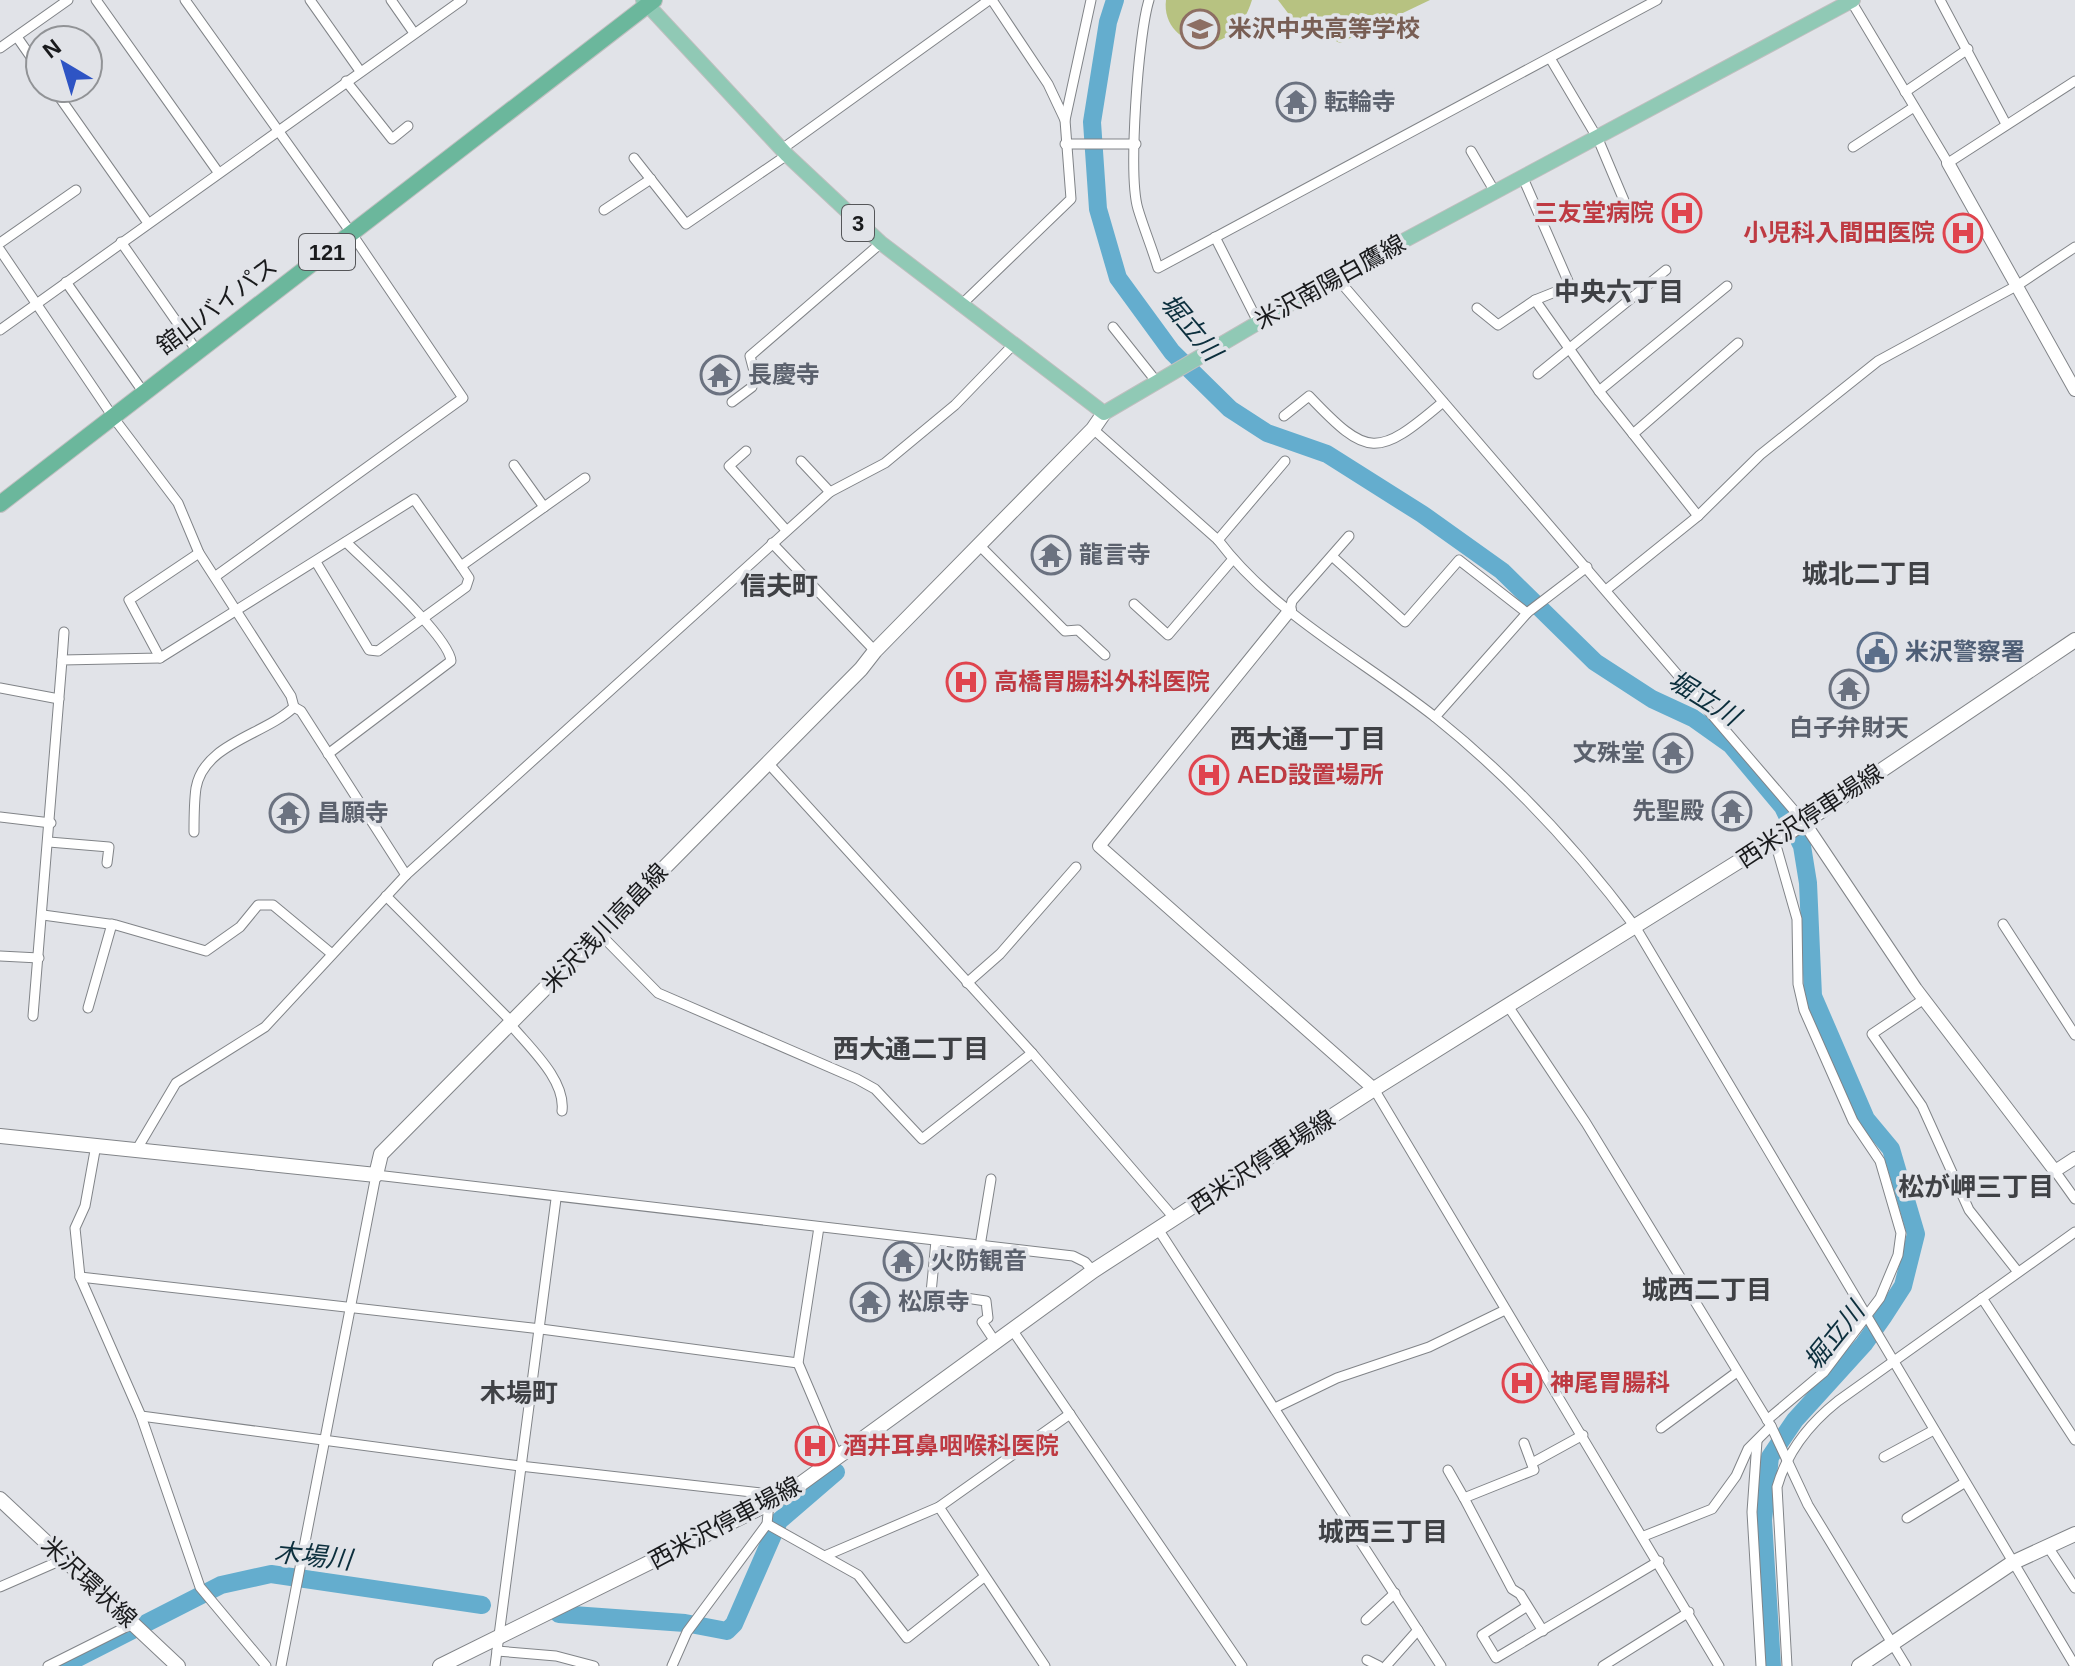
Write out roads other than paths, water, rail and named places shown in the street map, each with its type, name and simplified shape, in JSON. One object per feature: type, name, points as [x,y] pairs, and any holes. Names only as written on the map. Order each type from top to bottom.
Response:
[{"type":"highway","name":"舘山バイパス","points":[[0,504],[648,2]]},
{"type":"main road","name":"米沢南陽白鷹線","points":[[1104,413],[1336,277],[1852,0]]},
{"type":"main road","name":"3","points":[[648,2],[784,152],[881,243],[960,307],[1104,413]]},
{"type":"main road","name":"米沢浅川高畠線","points":[[376,1175],[381,1154],[768,763],[1093,429],[1104,413]]},
{"type":"main road","name":"西米沢停車場線","points":[[440,1666],[497,1644],[769,1503],[838,1457],[1093,1271],[1374,1089],[1741,860],[1775,842],[2075,640]]},
{"type":"main road","points":[[0,1136],[376,1175]]},
{"type":"main road","name":"米沢環状線","points":[[0,1499],[178,1666]]},
{"type":"main road","points":[[1859,1666],[2012,1563],[2075,1534]]},
{"type":"street","points":[[0,48],[68,0]]},
{"type":"street","points":[[96,0],[218,172]]},
{"type":"street","points":[[185,0],[352,234],[463,398],[216,576]]},
{"type":"street","points":[[310,0],[360,71]]},
{"type":"street","points":[[391,0],[414,33]]},
{"type":"street","points":[[0,330],[462,0]]},
{"type":"street","points":[[634,158],[686,224],[990,0],[1048,84],[1065,120],[1072,176],[1071,199],[960,307]]},
{"type":"street","points":[[1065,120],[1091,0]]},
{"type":"street","points":[[1149,0],[1141,45],[1136,144],[1137,208],[1158,268],[1657,0]]},
{"type":"street","points":[[1630,0],[1636,12]]},
{"type":"street","points":[[1852,0],[2018,285],[2075,390]]},
{"type":"street","points":[[1940,0],[2006,124]]},
{"type":"street","points":[[17,37],[24,47]]},
{"type":"street","points":[[1905,92],[1968,49]]},
{"type":"street","points":[[1550,58],[1598,139],[1628,210]]},
{"type":"street","points":[[346,81],[392,139],[408,126]]},
{"type":"street","points":[[1948,163],[2075,81]]},
{"type":"street","points":[[64,104],[148,223]]},
{"type":"street","points":[[1853,147],[1914,107]]},
{"type":"street","points":[[1068,144],[1136,144]]},
{"type":"street","points":[[1471,151],[1495,192]]},
{"type":"street","points":[[1477,308],[1498,325],[1535,300],[1565,288],[1568,281],[1523,178]]},
{"type":"street","points":[[604,210],[651,179]]},
{"type":"street","points":[[0,243],[76,190]]},
{"type":"street","points":[[1215,237],[1258,322]]},
{"type":"street","points":[[121,242],[197,351]]},
{"type":"street","points":[[732,402],[752,387],[755,375],[750,356],[881,243]]},
{"type":"street","points":[[1606,590],[1698,516],[1760,455],[1878,361],[2018,285],[2075,247]]},
{"type":"street","points":[[0,250],[113,417],[178,503],[199,553],[237,610],[294,707],[301,711],[406,875]]},
{"type":"street","points":[[1538,374],[1666,270]]},
{"type":"street","points":[[1336,277],[1587,567],[1802,824],[1924,999],[2075,1199]]},
{"type":"street","points":[[66,282],[144,393]]},
{"type":"street","points":[[1599,391],[1727,286]]},
{"type":"street","points":[[1535,300],[1599,391],[1698,516]]},
{"type":"street","points":[[1113,327],[1159,379]]},
{"type":"street","points":[[1633,434],[1738,343]]},
{"type":"street","points":[[137,1149],[176,1083],[265,1027],[406,875],[608,695],[786,530],[830,492],[885,463],[955,405],[1013,345]]},
{"type":"street","points":[[1284,416],[1309,396],[1346,435],[1372,446],[1401,437],[1443,402]]},
{"type":"street","points":[[1093,429],[1218,540],[1233,559],[1290,610],[1435,717],[1539,810],[1636,928],[1868,1316],[1932,1431],[2075,1666]]},
{"type":"street","points":[[746,451],[729,466],[786,530]]},
{"type":"street","points":[[801,461],[830,492]]},
{"type":"street","points":[[1218,540],[1285,461]]},
{"type":"street","points":[[514,465],[544,507]]},
{"type":"street","points":[[461,566],[585,478]]},
{"type":"street","points":[[62,660],[160,658],[414,499],[469,578],[466,587],[378,651],[369,650],[316,562]]},
{"type":"street","points":[[1349,536],[1292,601],[1290,610],[1099,846],[1374,1089],[1719,1666]]},
{"type":"street","points":[[328,754],[447,668],[451,661],[450,652],[424,620],[346,542]]},
{"type":"street","points":[[772,543],[875,651]]},
{"type":"street","points":[[979,545],[1065,631],[1078,630],[1105,655]]},
{"type":"street","points":[[160,658],[129,600],[199,553]]},
{"type":"street","points":[[1333,557],[1405,622],[1459,560],[1527,613]]},
{"type":"street","points":[[1134,604],[1168,635],[1233,559]]},
{"type":"street","points":[[1435,717],[1527,613],[1587,567]]},
{"type":"street","points":[[33,1016],[51,823],[64,632]]},
{"type":"street","points":[[0,688],[59,699]]},
{"type":"street","points":[[194,832],[196,786],[213,755],[261,732],[294,707]]},
{"type":"street","points":[[768,763],[1032,1053],[1175,1219]]},
{"type":"street","points":[[0,817],[51,823]]},
{"type":"street","points":[[49,842],[109,847],[107,863]]},
{"type":"street","points":[[1644,1536],[1712,1509],[1736,1476],[1748,1449],[1824,1372],[1868,1316],[1894,1267],[1901,1233],[1880,1161],[1848,1111],[1804,1010],[1798,984],[1797,919],[1775,842]]},
{"type":"street","points":[[967,983],[1000,954],[1076,867]]},
{"type":"street","points":[[386,896],[512,1024],[548,1072],[563,1100],[562,1111]]},
{"type":"street","points":[[43,915],[112,924],[206,951],[240,927],[258,905],[273,905],[332,954]]},
{"type":"street","points":[[88,1008],[112,924]]},
{"type":"street","points":[[2003,924],[2075,1035]]},
{"type":"street","points":[[599,933],[658,993],[857,1079],[875,1089],[922,1139],[1032,1053]]},
{"type":"street","points":[[0,956],[39,958]]},
{"type":"street","points":[[1924,999],[1872,1034],[1922,1106],[1969,1210],[2018,1272]]},
{"type":"street","points":[[1508,1006],[1586,1123],[1770,1426],[1789,1459],[1808,1505],[1906,1666]]},
{"type":"street","points":[[96,1145],[85,1206],[75,1228],[80,1277],[141,1416],[200,1587],[206,1598],[266,1666]]},
{"type":"street","points":[[2055,1171],[2075,1158]]},
{"type":"street","points":[[281,1666],[376,1175],[556,1199],[1073,1256],[1093,1271]]},
{"type":"street","points":[[980,1246],[991,1179]]},
{"type":"street","points":[[495,1666],[556,1199]]},
{"type":"street","points":[[819,1227],[798,1363],[838,1457]]},
{"type":"street","points":[[1158,1229],[1441,1666]]},
{"type":"street","points":[[1787,1666],[1777,1487],[1783,1466],[1808,1427],[2075,1232]]},
{"type":"street","points":[[936,1241],[931,1293],[986,1301],[988,1318],[982,1322],[996,1343]]},
{"type":"street","points":[[80,1277],[541,1329],[798,1363]]},
{"type":"street","points":[[1982,1298],[2075,1440]]},
{"type":"street","points":[[1275,1408],[1337,1378],[1429,1347],[1505,1310]]},
{"type":"street","points":[[1013,1331],[1242,1666]]},
{"type":"street","points":[[1661,1428],[1737,1372]]},
{"type":"street","points":[[827,1555],[939,1507],[1070,1414]]},
{"type":"street","points":[[141,1416],[520,1466],[761,1493],[769,1503],[767,1524],[687,1632],[672,1666]]},
{"type":"street","points":[[1884,1457],[1932,1431]]},
{"type":"street","points":[[1532,1463],[1583,1435]]},
{"type":"street","points":[[1757,1441],[1752,1512],[1761,1666]]},
{"type":"street","points":[[1464,1498],[1534,1470],[1524,1443]]},
{"type":"street","points":[[1448,1470],[1512,1589],[1543,1631]]},
{"type":"street","points":[[1907,1518],[1964,1483]]},
{"type":"street","points":[[939,1507],[1045,1666]]},
{"type":"street","points":[[767,1524],[858,1575],[907,1638],[984,1577]]},
{"type":"street","points":[[2048,1547],[2075,1588]]},
{"type":"street","points":[[0,1587],[64,1559]]},
{"type":"street","points":[[1526,1607],[1482,1635],[1496,1658],[1659,1561]]},
{"type":"street","points":[[1366,1620],[1395,1593]]},
{"type":"street","points":[[1603,1666],[1689,1612]]},
{"type":"street","points":[[48,1666],[136,1627]]},
{"type":"street","points":[[1386,1666],[1418,1630]]},
{"type":"street","points":[[497,1644],[594,1666]]},
{"type":"street","points":[[1367,1660],[1379,1666]]},
{"type":"waterway","name":"堀立川","points":[[1115,0],[1108,22],[1092,122],[1098,209],[1118,278],[1172,352],[1230,409],[1267,433],[1327,454],[1422,514],[1502,571],[1595,662],[1652,699],[1693,718],[1731,745],[1783,807],[1802,846],[1808,883],[1813,996],[1866,1119],[1891,1149],[1916,1234],[1903,1286],[1883,1317],[1864,1344],[1795,1420],[1770,1457],[1763,1520],[1772,1666]]},
{"type":"waterway","name":"木場川","points":[[559,1614],[685,1623],[727,1631],[734,1624],[779,1521],[836,1472]]},
{"type":"waterway","name":"木場川","points":[[62,1666],[221,1585],[271,1574],[482,1605]]},
{"type":"place","name":"米沢中央高等学校","points":[[1200,29]]},
{"type":"place","name":"転輪寺","points":[[1296,102]]},
{"type":"place","name":"三友堂病院","points":[[1682,213]]},
{"type":"place","name":"小児科入間田医院","points":[[1963,233]]},
{"type":"place","name":"長慶寺","points":[[720,375]]},
{"type":"place","name":"龍言寺","points":[[1051,555]]},
{"type":"place","name":"米沢警察署","points":[[1877,652]]},
{"type":"place","name":"高橋胃腸科外科医院","points":[[966,682]]},
{"type":"place","name":"白子弁財天","points":[[1849,689]]},
{"type":"place","name":"文殊堂","points":[[1673,753]]},
{"type":"place","name":"AED設置場所","points":[[1209,775]]},
{"type":"place","name":"先聖殿","points":[[1732,811]]},
{"type":"place","name":"昌願寺","points":[[289,813]]},
{"type":"place","name":"火防観音","points":[[903,1261]]},
{"type":"place","name":"松原寺","points":[[870,1302]]},
{"type":"place","name":"神尾胃腸科","points":[[1522,1383]]},
{"type":"place","name":"酒井耳鼻咽喉科医院","points":[[815,1446]]},
{"type":"district","name":"中央六丁目","points":[[1619,292]]},
{"type":"district","name":"城北二丁目","points":[[1867,574]]},
{"type":"district","name":"信夫町","points":[[779,586]]},
{"type":"district","name":"西大通一丁目","points":[[1308,739]]},
{"type":"district","name":"西大通二丁目","points":[[911,1049]]},
{"type":"district","name":"松が岬三丁目","points":[[1976,1187]]},
{"type":"district","name":"城西二丁目","points":[[1707,1290]]},
{"type":"district","name":"木場町","points":[[519,1393]]},
{"type":"district","name":"城西三丁目","points":[[1383,1532]]}]
